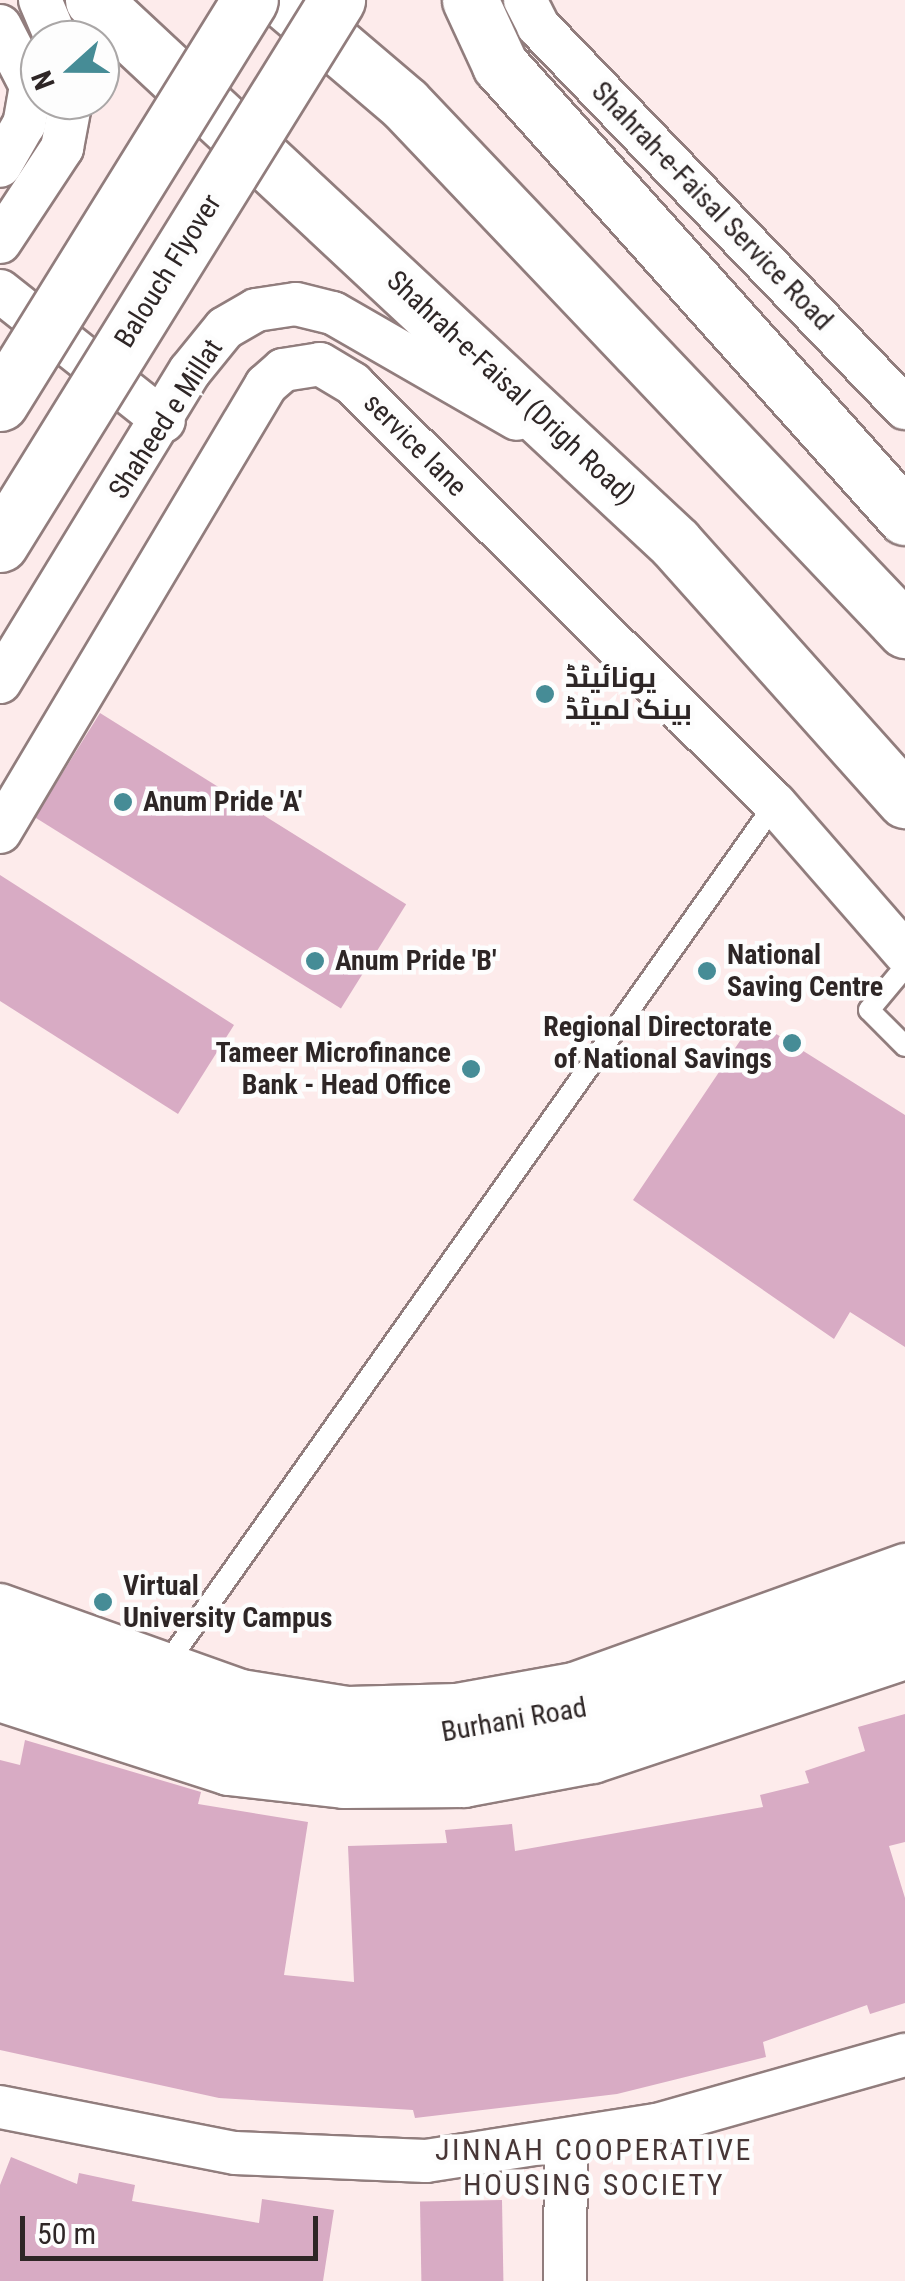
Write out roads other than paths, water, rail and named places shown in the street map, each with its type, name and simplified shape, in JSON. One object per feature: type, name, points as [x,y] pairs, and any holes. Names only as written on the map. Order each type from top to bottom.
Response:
[{"type":"main road","name":"Shahrah-e-Faisal (Drigh Road)","points":[[93,0],[613,482],[905,800]]},
{"type":"main road","points":[[0,404],[250,0]]},
{"type":"main road","points":[[284,0],[405,104],[905,630]]},
{"type":"main road","name":"Balouch Flyover","points":[[0,544],[337,0]]},
{"type":"main road","points":[[470,0],[500,65],[905,517]]},
{"type":"street","name":"Shahrah-e-Faisal Service Road","points":[[525,0],[538,26],[905,408]]},
{"type":"street","points":[[0,26],[31,86],[24,124],[0,166]]},
{"type":"street","points":[[0,242],[62,148],[67,120]]},
{"type":"street","points":[[0,292],[164,421]]},
{"type":"street","name":"Shaheed e Millat","points":[[0,682],[225,328],[256,310],[296,304],[432,365],[613,482]]},
{"type":"street","name":"service lane","points":[[0,832],[266,385],[303,364],[353,384],[775,804],[905,953]]},
{"type":"street","points":[[0,1604],[241,1691],[348,1708],[457,1705],[574,1684],[905,1565]]},
{"type":"street","name":"Burhani Road","points":[[0,1643],[238,1724],[348,1736],[463,1734],[582,1711],[905,1602]]},
{"type":"street","name":"Burhani Road","points":[[0,1695],[230,1769],[344,1782],[464,1781],[592,1757],[905,1652]]},
{"type":"street","points":[[0,2107],[235,2153],[426,2161],[566,2143],[905,2054]]},
{"type":"street","points":[[565,2281],[566,2143]]},
{"type":"lane","points":[[166,1664],[775,804]]},
{"type":"lane","points":[[905,966],[868,1010],[905,1046]]},
{"type":"place","name":"یونائیٹڈ بینک لمیٹڈ","points":[[545,694]]},
{"type":"place","name":"Anum Pride 'A'","points":[[123,802]]},
{"type":"place","name":"Anum Pride 'B'","points":[[315,961]]},
{"type":"place","name":"National Saving Centre","points":[[707,971]]},
{"type":"place","name":"Regional Directorate of National Savings","points":[[792,1043]]},
{"type":"place","name":"Tameer Microfinance Bank - Head Office","points":[[471,1069]]},
{"type":"place","name":"Virtual University Campus","points":[[103,1602]]},
{"type":"district","name":"JINNAH COOPERATIVE HOUSING SOCIETY","points":[[594,2167]]}]
